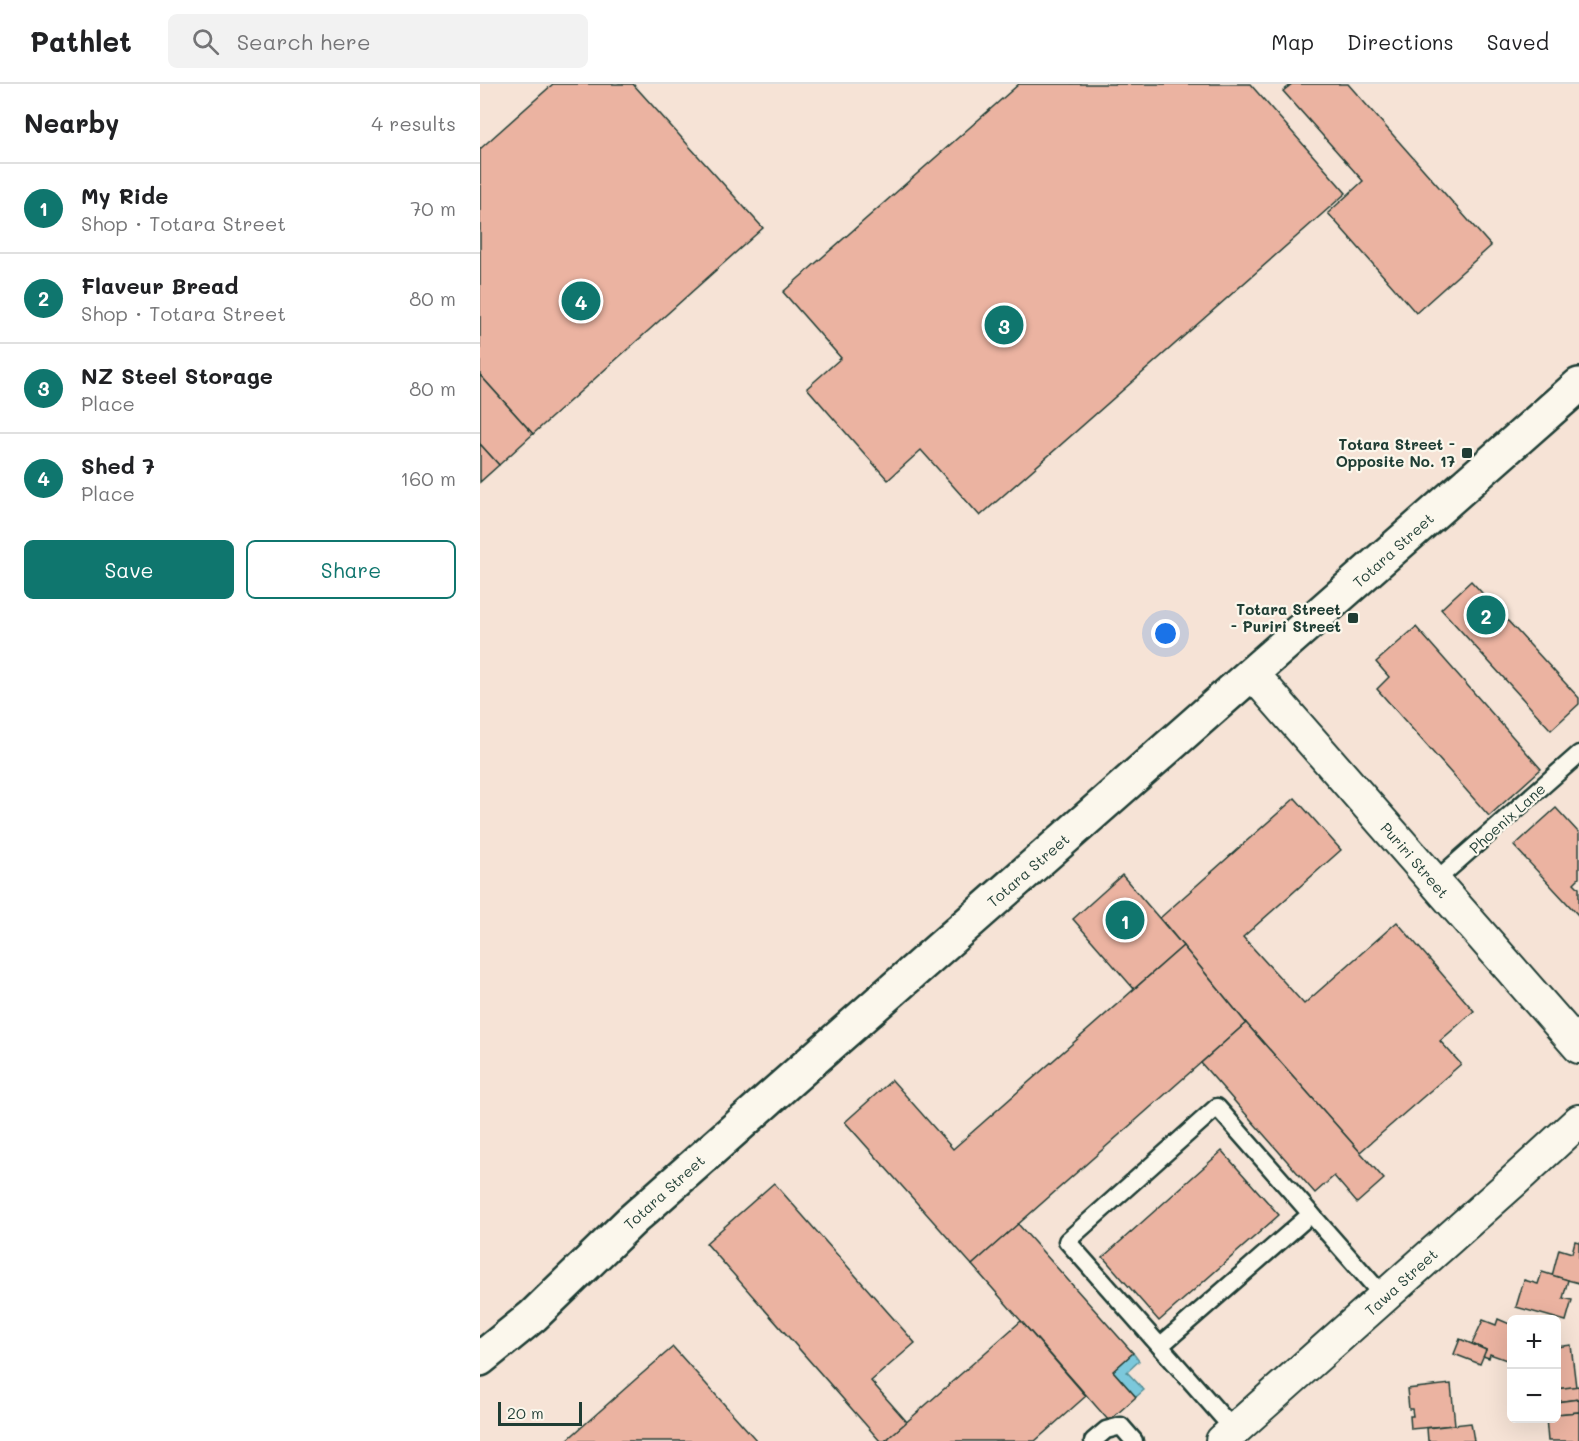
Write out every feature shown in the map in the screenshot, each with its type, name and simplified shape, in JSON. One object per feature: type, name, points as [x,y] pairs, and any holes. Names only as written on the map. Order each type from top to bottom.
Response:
[{"type":"main road","name":"Totara Street","points":[[480,1359],[533,1316],[640,1213],[1579,385]]},
{"type":"street","name":"Puriri Street","points":[[1252,673],[1579,1047]]},
{"type":"street","name":"Tawa Street","points":[[1228,1435],[1579,1121]]},
{"type":"lane","name":"Phoenix Lane","points":[[1434,882],[1579,754]]},
{"type":"lane","points":[[1228,1435],[1160,1346],[1067,1240],[1217,1107],[1384,1297]]},
{"type":"lane","points":[[1160,1346],[1311,1214]]},
{"type":"lane","points":[[1093,1441],[1106,1430],[1121,1426],[1134,1441]]},
{"type":"water","points":[[1133,1353],[1139,1361],[1127,1372],[1144,1390],[1136,1397],[1113,1371]]},
{"type":"building","points":[[553,84],[633,84],[763,228],[533,434],[480,375],[480,149]]},
{"type":"building","points":[[1019,84],[1250,84],[1346,193],[980,516],[921,450],[888,480],[854,442],[807,388],[841,358],[783,292]]},
{"type":"building","points":[[1292,84],[1348,84],[1491,246],[1416,313],[1328,213],[1363,181],[1283,91]]},
{"type":"building","points":[[480,375],[533,434],[499,465],[480,444]]},
{"type":"building","points":[[480,444],[499,465],[480,482]]},
{"type":"building","points":[[1471,581],[1579,698],[1579,704],[1551,730],[1441,609]]},
{"type":"building","points":[[1416,627],[1541,769],[1489,816],[1377,689],[1389,677],[1376,662]]},
{"type":"building","points":[[1295,798],[1341,850],[1243,937],[1304,1004],[1397,922],[1474,1011],[1440,1041],[1461,1064],[1360,1152],[1246,1023],[1160,918]]},
{"type":"building","points":[[1556,808],[1579,833],[1579,878],[1574,883],[1579,888],[1579,916],[1514,846]]},
{"type":"building","points":[[1122,875],[1183,946],[1134,989],[1073,919]]},
{"type":"building","points":[[1183,946],[1246,1023],[972,1265],[845,1122],[892,1080],[953,1149]]},
{"type":"building","points":[[1246,1023],[1384,1179],[1357,1203],[1334,1176],[1315,1193],[1201,1063]]},
{"type":"building","points":[[1222,1151],[1279,1215],[1159,1321],[1103,1257]]},
{"type":"building","points":[[774,1183],[915,1343],[871,1381],[907,1422],[885,1441],[880,1441],[706,1243]]},
{"type":"building","points":[[1018,1224],[1133,1353],[1113,1371],[1136,1397],[1109,1421],[972,1265]]},
{"type":"building","points":[[1575,1241],[1579,1242],[1579,1283],[1552,1276],[1559,1249],[1572,1253]]},
{"type":"building","points":[[1542,1272],[1568,1280],[1563,1298],[1572,1300],[1566,1321],[1561,1320],[1561,1315],[1545,1315],[1516,1307],[1524,1280],[1538,1284]]},
{"type":"building","points":[[1498,1319],[1507,1323],[1507,1360],[1490,1354],[1489,1358],[1483,1356],[1486,1350],[1472,1344],[1483,1320],[1496,1325]]},
{"type":"building","points":[[1021,1321],[1086,1396],[1035,1441],[885,1441]]},
{"type":"building","points":[[1460,1339],[1486,1350],[1480,1364],[1454,1354]]},
{"type":"building","points":[[1571,1345],[1576,1387],[1561,1388],[1561,1346]]},
{"type":"building","points":[[673,1347],[757,1441],[566,1441],[636,1379]]},
{"type":"building","points":[[1451,1384],[1455,1425],[1411,1429],[1410,1416],[1413,1416],[1412,1409],[1409,1409],[1407,1389]]},
{"type":"building","points":[[1579,1386],[1579,1399],[1561,1401],[1561,1388]]},
{"type":"building","points":[[1579,1399],[1579,1412],[1561,1414],[1561,1401]]},
{"type":"building","points":[[1579,1412],[1579,1441],[1548,1441],[1546,1423],[1561,1423],[1561,1414]]},
{"type":"building","points":[[1471,1423],[1474,1441],[1428,1441],[1427,1428]]},
{"type":"place","name":"Shed 7","points":[[581,301]]},
{"type":"place","name":"NZ Steel Storage","points":[[1004,325]]},
{"type":"place","name":"Totara Street - Opposite No. 17","points":[[1467,453]]},
{"type":"place","name":"Flaveur Bread","points":[[1486,615]]},
{"type":"place","name":"Totara Street - Puriri Street","points":[[1353,618]]},
{"type":"place","name":"My Ride","points":[[1125,920]]}]
